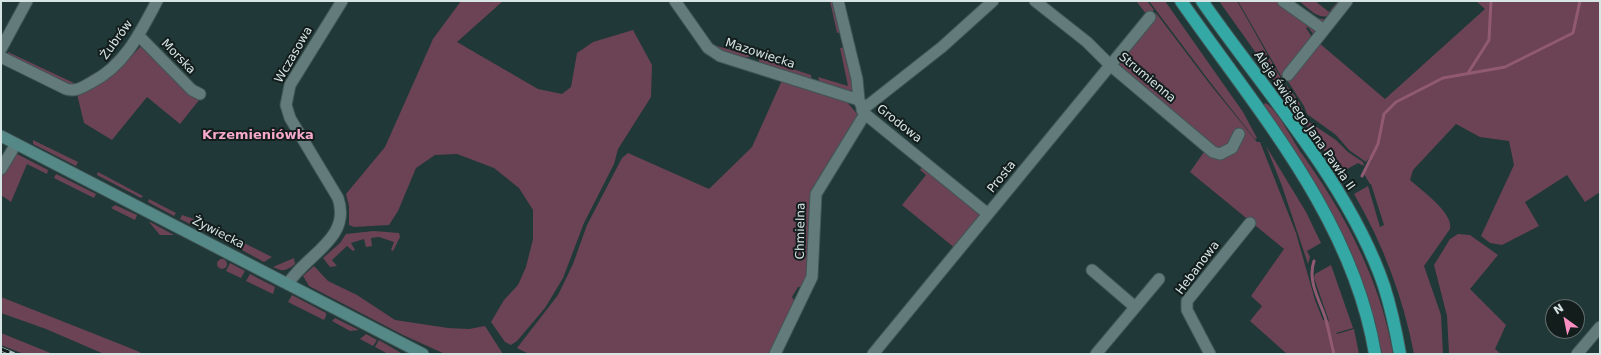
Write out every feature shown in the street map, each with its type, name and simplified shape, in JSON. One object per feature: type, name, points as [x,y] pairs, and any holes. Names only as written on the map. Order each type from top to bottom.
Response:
[{"type":"highway","points":[[1181,1],[1276,136],[1321,206],[1350,267],[1363,306],[1375,354]]},
{"type":"highway","name":"Aleje świętego Jana Pawła II","points":[[1202,1],[1308,147],[1358,227],[1384,285],[1400,354]]},
{"type":"main road","name":"Żywiecka","points":[[1,136],[423,354]]},
{"type":"street","points":[[1,49],[27,1]]},
{"type":"street","name":"Żubrów","points":[[1,57],[66,88],[77,90],[108,73],[139,36],[157,1]]},
{"type":"street","name":"Wczasowa","points":[[288,284],[301,267],[331,240],[340,222],[338,198],[290,118],[286,105],[288,92],[294,78],[342,1]]},
{"type":"street","name":"Mazowiecka","points":[[675,1],[708,48],[714,52],[862,108]]},
{"type":"street","points":[[838,1],[857,79],[862,108]]},
{"type":"street","name":"Chmielna","points":[[775,354],[812,277],[816,194],[862,108],[942,47],[993,1]]},
{"type":"street","name":"Strumienna","points":[[1035,1],[1086,42],[1110,65],[1216,154],[1224,154],[1228,151],[1239,134]]},
{"type":"street","points":[[1283,1],[1324,30]]},
{"type":"street","points":[[1288,75],[1347,1]]},
{"type":"street","name":"Prosta","points":[[873,354],[1150,17]]},
{"type":"street","name":"Morska","points":[[139,36],[192,90],[200,94]]},
{"type":"street","name":"Grodowa","points":[[862,108],[988,214]]},
{"type":"street","points":[[1,169],[16,144]]},
{"type":"street","name":"Hebanowa","points":[[1210,354],[1187,310],[1187,301],[1250,223]]},
{"type":"street","points":[[1092,270],[1134,307]]},
{"type":"street","points":[[1096,354],[1159,279]]},
{"type":"street","points":[[1577,354],[1600,328]]},
{"type":"shaded area","points":[[461,1],[503,1],[457,42],[538,89],[562,94],[571,87],[577,53],[593,42],[633,30],[652,65],[651,97],[618,149],[614,164],[584,223],[563,278],[545,308],[517,341],[511,345],[505,342],[491,322],[504,300],[518,285],[526,267],[533,239],[533,210],[519,188],[494,168],[457,154],[435,155],[416,168],[398,211],[389,225],[354,227],[349,225],[349,206],[346,194],[385,147],[433,39]]},
{"type":"shaded area","points":[[830,1],[836,1],[842,32],[837,33]]},
{"type":"shaded area","points":[[1136,1],[1147,1],[1154,10],[1148,16]]},
{"type":"shaded area","points":[[1149,1],[1165,1],[1243,112],[1257,138],[1255,139],[1210,82]]},
{"type":"shaded area","points":[[1219,1],[1237,1],[1287,89],[1285,84],[1298,100],[1304,114],[1283,91]]},
{"type":"shaded area","points":[[1238,1],[1276,1],[1315,30],[1314,35],[1308,27],[1306,28],[1312,37],[1284,72],[1283,78],[1285,83]]},
{"type":"shaded area","points":[[1290,1],[1294,1],[1318,18],[1326,19],[1320,22]]},
{"type":"shaded area","points":[[1299,1],[1315,1],[1329,12],[1338,1],[1344,1],[1328,17],[1329,15],[1317,15]]},
{"type":"shaded area","points":[[1476,1],[1600,1],[1600,192],[1585,202],[1567,175],[1525,202],[1539,226],[1502,245],[1490,243],[1481,236],[1514,165],[1509,141],[1480,137],[1456,124],[1413,170],[1410,180],[1436,202],[1447,216],[1450,223],[1450,229],[1424,266],[1441,315],[1443,354],[1414,354],[1404,312],[1391,271],[1374,232],[1354,194],[1368,186],[1380,227],[1384,225],[1371,184],[1364,174],[1372,160],[1369,158],[1366,162],[1349,150],[1336,135],[1307,114],[1304,106],[1287,80],[1318,42],[1385,99],[1485,9]]},
{"type":"shaded area","points":[[1156,13],[1209,83],[1257,142],[1260,142],[1296,233],[1315,300],[1323,320],[1329,321],[1314,278],[1315,274],[1331,265],[1353,328],[1336,333],[1354,329],[1359,354],[1287,354],[1250,321],[1262,306],[1251,296],[1284,249],[1190,172],[1206,149],[1221,156],[1237,133],[1221,152],[1115,64]]},
{"type":"shaded area","points":[[710,44],[752,56],[740,59],[711,47]]},
{"type":"shaded area","points":[[124,46],[126,48],[107,69],[73,87],[8,55],[8,52],[76,84],[105,67]]},
{"type":"shaded area","points":[[142,46],[200,99],[180,124],[147,97],[112,140],[84,123],[77,94],[126,58],[128,60]]},
{"type":"shaded area","points":[[846,47],[853,89],[849,93],[820,84],[818,77],[848,86],[840,48]]},
{"type":"shaded area","points":[[1253,52],[1306,120],[1336,140],[1348,152],[1363,162],[1364,166],[1358,163],[1340,173]]},
{"type":"shaded area","points":[[759,58],[811,75],[812,81],[759,66]]},
{"type":"shaded area","points":[[783,78],[846,101],[858,115],[817,186],[807,286],[798,287],[792,297],[797,305],[773,354],[529,354],[517,348],[558,295],[573,264],[587,225],[622,158],[628,153],[709,189],[752,147]]},
{"type":"shaded area","points":[[1265,103],[1279,118],[1333,200],[1359,248],[1379,300],[1387,326],[1393,354],[1382,354],[1375,321],[1364,288],[1263,106]]},
{"type":"shaded area","points":[[33,140],[78,162],[76,166],[33,144]]},
{"type":"shaded area","points":[[1266,146],[1306,212],[1321,243],[1307,251],[1310,257],[1308,264],[1282,186]]},
{"type":"shaded area","points":[[17,154],[48,170],[47,174],[27,164],[11,202],[1,195],[1,175],[14,155]]},
{"type":"shaded area","points":[[923,166],[981,215],[956,249],[902,205],[926,175],[920,170]]},
{"type":"shaded area","points":[[98,172],[143,196],[141,198],[97,175]]},
{"type":"shaded area","points":[[56,174],[96,194],[94,198],[54,178]]},
{"type":"shaded area","points":[[149,199],[176,213],[174,216],[148,202]]},
{"type":"shaded area","points":[[115,205],[137,215],[135,220],[111,208]]},
{"type":"shaded area","points":[[182,215],[197,220],[194,226],[180,219]]},
{"type":"shaded area","points":[[150,222],[174,235],[160,235]]},
{"type":"shaded area","points":[[202,227],[225,238],[227,235],[237,240],[233,245],[201,229]]},
{"type":"shaded area","points":[[374,231],[399,233],[400,237],[393,251],[391,250],[394,242],[379,237],[371,238],[372,246],[366,247],[364,239],[351,243],[355,250],[353,251],[347,246],[332,260],[337,266],[330,267],[323,258],[340,243],[346,234]]},
{"type":"shaded area","points":[[1458,234],[1470,235],[1498,255],[1470,289],[1506,325],[1495,349],[1501,354],[1449,354],[1447,316],[1434,265],[1450,239]]},
{"type":"shaded area","points":[[242,242],[272,257],[264,262],[240,249]]},
{"type":"shaded area","points":[[294,258],[295,264],[287,269],[279,270],[273,267]]},
{"type":"shaded area","points":[[220,259],[224,259],[226,260],[226,268],[220,269],[217,266],[217,262]]},
{"type":"shaded area","points":[[230,263],[245,271],[241,278],[226,271]]},
{"type":"shaded area","points":[[314,266],[328,281],[357,295],[395,320],[448,328],[469,329],[485,326],[503,354],[445,354],[403,335],[309,286],[303,276]]},
{"type":"shaded area","points":[[250,274],[275,287],[273,294],[246,281]]},
{"type":"shaded area","points":[[292,295],[326,313],[324,320],[288,302]]},
{"type":"shaded area","points":[[1,297],[144,354],[104,354],[46,329],[1,313]]},
{"type":"shaded area","points":[[335,318],[359,330],[350,331],[332,321]]},
{"type":"shaded area","points":[[1,333],[53,354],[24,354],[1,345]]},
{"type":"shaded area","points":[[366,334],[377,340],[373,346],[360,339]]},
{"type":"shaded area","points":[[379,340],[401,353],[388,354],[375,347]]},
{"type":"waterway","points":[[1468,73],[1489,40],[1491,1]]},
{"type":"waterway","points":[[1362,176],[1378,144],[1384,114],[1396,102],[1443,78],[1505,67],[1573,33],[1580,1]]},
{"type":"waterway","points":[[1314,261],[1312,269],[1313,284],[1326,320],[1334,354]]},
{"type":"railway","points":[[1,349],[13,354]]},
{"type":"district","name":"Krzemieniówka","points":[[258,136]]}]
